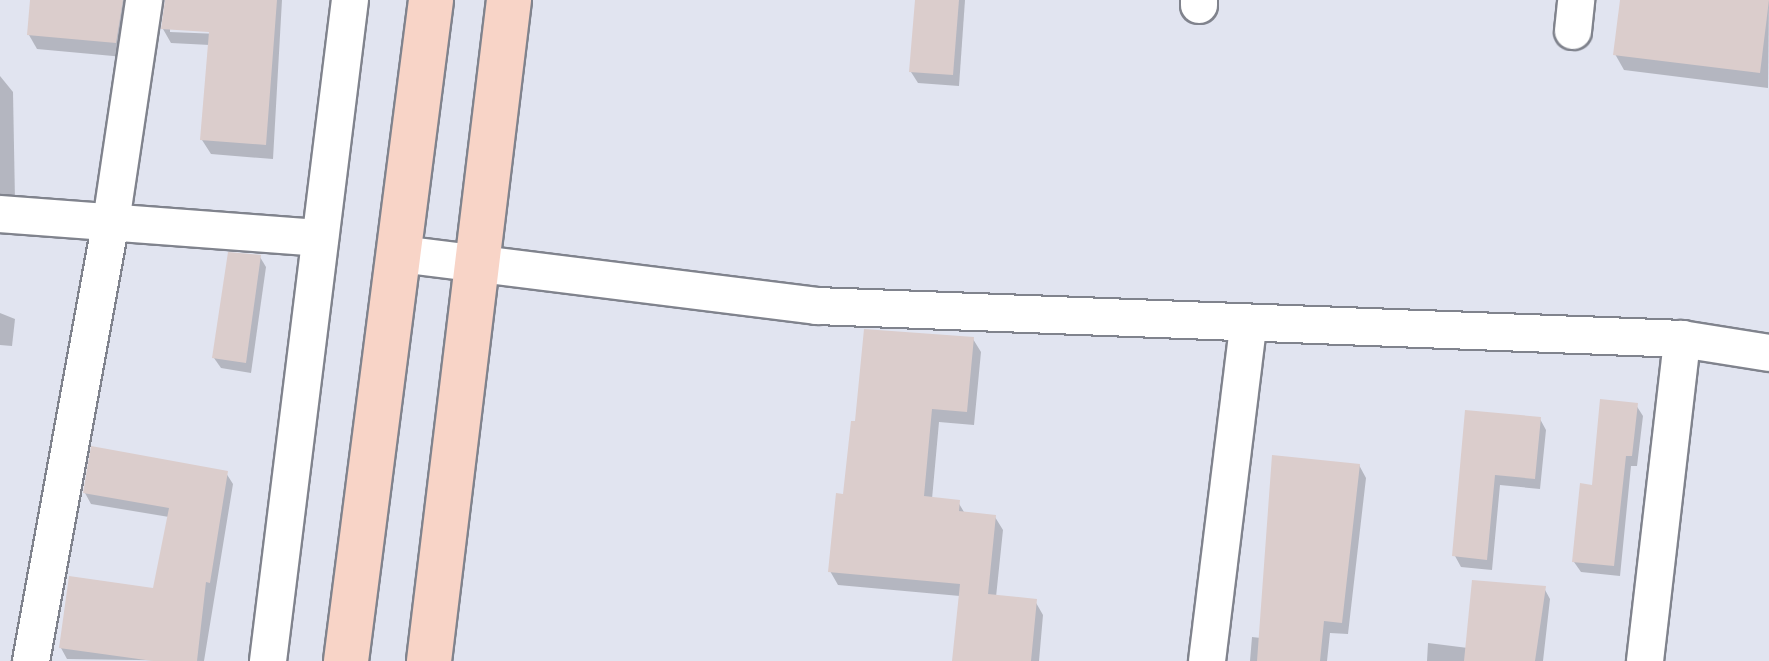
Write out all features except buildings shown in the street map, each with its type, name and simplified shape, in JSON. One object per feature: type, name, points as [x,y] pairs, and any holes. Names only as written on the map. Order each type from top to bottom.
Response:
[{"type":"main road","points":[[346,661],[401,254],[431,0]]},
{"type":"main road","points":[[429,661],[509,0]]},
{"type":"street","points":[[31,661],[111,222],[144,0]]},
{"type":"street","points":[[268,661],[350,0]]},
{"type":"street","points":[[0,214],[320,238]]},
{"type":"street","points":[[401,254],[817,306],[1248,326],[1682,339],[1769,353]]},
{"type":"street","points":[[1207,661],[1248,326]]},
{"type":"street","points":[[1645,661],[1682,339]]}]
